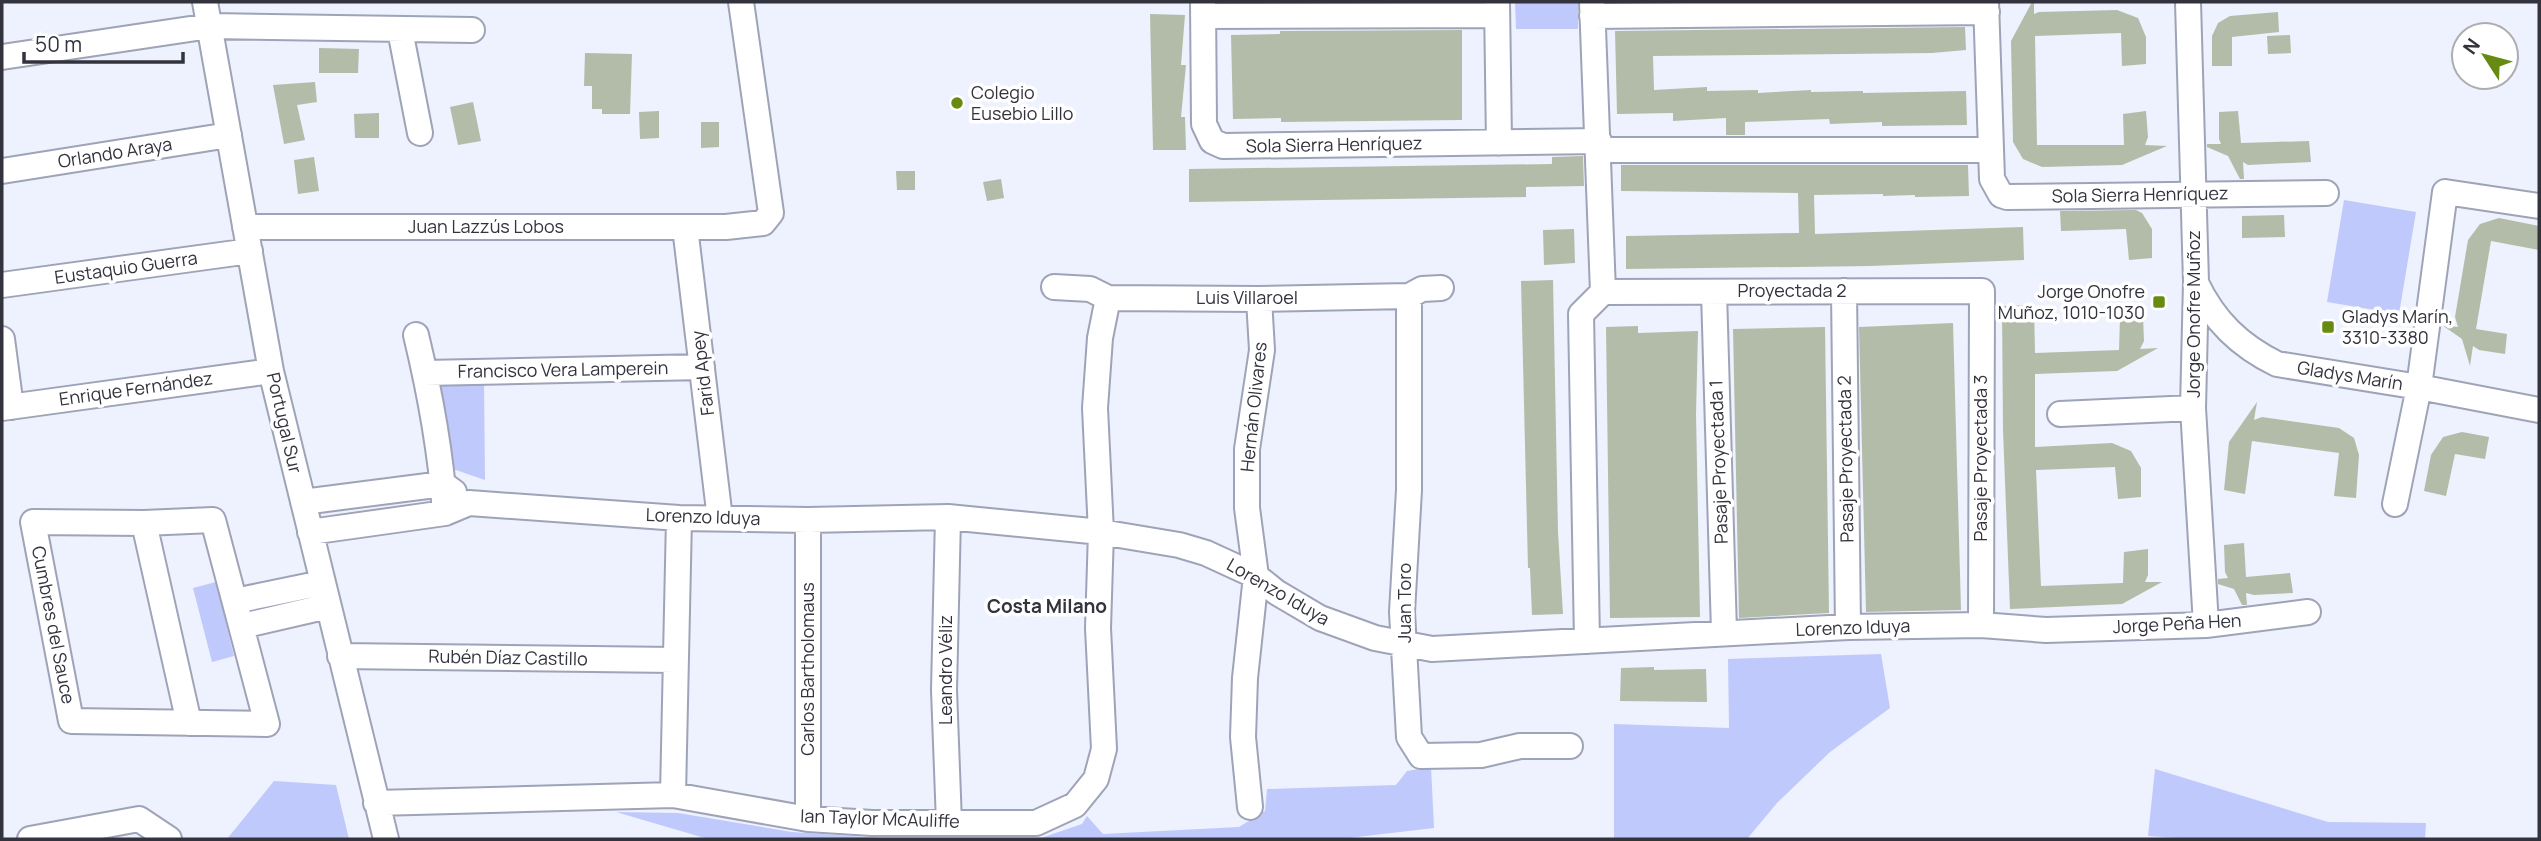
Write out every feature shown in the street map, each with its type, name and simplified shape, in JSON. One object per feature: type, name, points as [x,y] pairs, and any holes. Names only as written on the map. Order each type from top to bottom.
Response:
[{"type":"street","name":"Portugal Sur","points":[[205,2],[271,371],[386,839]]},
{"type":"street","name":"Juan Lazzús Lobos","points":[[245,227],[726,227],[763,223],[771,213],[741,2]]},
{"type":"street","name":"Jorge Onofre Muñoz","points":[[2188,2],[2196,282],[2193,408],[2206,625]]},
{"type":"street","points":[[1587,641],[1581,314],[1603,292],[1592,9],[1987,7]]},
{"type":"street","name":"Sola Sierra Henríquez","points":[[1987,7],[1992,179],[1997,191],[2007,197],[2326,193]]},
{"type":"street","points":[[1203,9],[1497,8],[1499,142]]},
{"type":"street","name":"Sola Sierra Henríquez","points":[[1203,9],[1204,124],[1212,141],[1223,146],[1499,142],[1599,146],[1991,150]]},
{"type":"street","points":[[2,57],[210,26],[472,30]]},
{"type":"street","points":[[400,30],[421,134]]},
{"type":"street","name":"Orlando Araya","points":[[2,171],[229,135]]},
{"type":"street","points":[[2395,504],[2419,387],[2445,192],[2539,206]]},
{"type":"street","name":"Farid Apey","points":[[685,227],[720,519]]},
{"type":"street","name":"Eustaquio Guerra","points":[[2,285],[250,251]]},
{"type":"street","name":"Gladys Marín","points":[[2196,282],[2204,300],[2228,332],[2260,356],[2277,364],[2539,410]]},
{"type":"street","name":"Luis Villaroel","points":[[1054,287],[1090,289],[1108,298],[1259,299],[1409,296],[1422,289],[1441,288]]},
{"type":"street","name":"Pasaje Proyectada 2","points":[[1844,291],[1848,627]]},
{"type":"street","name":"Proyectada 2","points":[[1603,292],[1982,291]]},
{"type":"street","name":"Pasaje Proyectada 3","points":[[1981,625],[1982,291]]},
{"type":"street","name":"Pasaje Proyectada 1","points":[[1714,292],[1724,632]]},
{"type":"street","name":"Juan Toro","points":[[1409,296],[1409,490],[1402,612],[1409,737],[1421,756],[1481,755],[1520,747],[1570,746]]},
{"type":"street","name":"Ian Taylor McAuliffe","points":[[376,803],[673,795],[808,819],[872,823],[1036,823],[1075,805],[1096,779],[1104,749],[1098,628],[1101,532],[1095,408],[1100,338],[1108,298]]},
{"type":"street","name":"Hernán Olivares","points":[[1250,807],[1243,737],[1245,678],[1256,576],[1247,508],[1247,449],[1262,350],[1259,299]]},
{"type":"street","points":[[416,335],[425,373],[443,484],[445,513]]},
{"type":"street","points":[[2,339],[6,407]]},
{"type":"street","name":"Francisco Vera Lamperein","points":[[425,373],[702,366]]},
{"type":"street","name":"Enrique Fernández","points":[[6,407],[271,371]]},
{"type":"street","points":[[2060,414],[2193,408]]},
{"type":"street","points":[[303,502],[443,484],[469,503]]},
{"type":"street","name":"Lorenzo Iduya","points":[[310,532],[445,513],[469,503],[678,518],[808,520],[948,517],[1101,532],[1179,545],[1232,564],[1256,576],[1276,592],[1320,618],[1347,629],[1432,649],[1848,627],[1981,625],[2046,630]]},
{"type":"street","name":"Leandro Véliz","points":[[948,517],[944,690],[949,823]]},
{"type":"street","points":[[673,795],[678,518]]},
{"type":"street","name":"Cumbres del Sauce","points":[[214,520],[235,601],[267,724],[71,721],[33,522],[144,523],[214,520]]},
{"type":"street","name":"Carlos Bartholomaus","points":[[808,520],[808,819]]},
{"type":"street","points":[[144,523],[189,723]]},
{"type":"street","points":[[235,601],[325,594]]},
{"type":"street","points":[[242,626],[325,594]]},
{"type":"street","name":"Jorge Peña Hen","points":[[2046,630],[2206,625],[2308,612]]},
{"type":"street","name":"Rubén Díaz Castillo","points":[[340,656],[676,660]]},
{"type":"street","points":[[30,839],[139,819],[169,839]]},
{"type":"shaded area","points":[[1515,2],[1578,2],[1578,29],[1516,29]]},
{"type":"shaded area","points":[[2344,200],[2416,212],[2399,314],[2327,302]]},
{"type":"shaded area","points":[[484,381],[485,480],[450,468],[438,386]]},
{"type":"shaded area","points":[[216,582],[234,656],[212,662],[193,588]]},
{"type":"shaded area","points":[[1881,654],[1890,708],[1830,752],[1777,803],[1747,839],[1614,839],[1614,724],[1729,728],[1728,659]]},
{"type":"shaded area","points":[[1431,767],[1434,828],[1340,839],[1038,839],[1082,824],[1087,816],[1103,834],[1239,827],[1265,811],[1267,789],[1396,785],[1407,771]]},
{"type":"shaded area","points":[[2155,769],[2328,822],[2426,823],[2425,839],[2194,839],[2148,836]]},
{"type":"shaded area","points":[[274,781],[336,785],[349,839],[227,839]]},
{"type":"shaded area","points":[[616,812],[678,813],[792,832],[895,839],[708,839]]},
{"type":"building","points":[[2032,2],[2034,14],[2117,10],[2138,18],[2146,37],[2146,64],[2122,66],[2121,33],[2035,36],[2037,145],[2124,145],[2123,114],[2146,111],[2148,137],[2145,145],[2167,146],[2122,165],[2042,167],[2023,159],[2013,142],[2011,41]]},
{"type":"building","points":[[2278,12],[2279,32],[2232,37],[2232,66],[2212,66],[2212,36],[2218,23],[2230,16]]},
{"type":"building","points":[[1150,14],[1185,15],[1181,65],[1186,65],[1181,117],[1185,117],[1186,150],[1153,150]]},
{"type":"building","points":[[1965,27],[1966,50],[1932,53],[1653,56],[1654,90],[1707,87],[1707,91],[1758,90],[1758,93],[1811,90],[1863,93],[1966,91],[1967,125],[1882,126],[1882,122],[1830,124],[1829,119],[1745,122],[1745,135],[1726,135],[1726,118],[1673,121],[1673,113],[1617,114],[1615,31]]},
{"type":"building","points":[[1462,30],[1462,120],[1281,122],[1281,118],[1233,119],[1231,35],[1280,34],[1280,31]]},
{"type":"building","points":[[2290,35],[2291,53],[2268,54],[2267,36]]},
{"type":"building","points":[[319,48],[359,49],[358,73],[319,73]]},
{"type":"building","points":[[585,53],[632,54],[630,114],[602,114],[602,109],[592,109],[592,86],[584,86]]},
{"type":"building","points":[[315,82],[317,102],[297,105],[305,140],[284,144],[273,85]]},
{"type":"building","points":[[473,102],[481,141],[458,145],[450,107]]},
{"type":"building","points":[[659,111],[659,138],[640,139],[639,112]]},
{"type":"building","points":[[2238,111],[2241,143],[2309,141],[2311,162],[2248,165],[2243,162],[2244,179],[2240,179],[2228,156],[2207,147],[2207,144],[2221,144],[2219,112]]},
{"type":"building","points":[[379,113],[379,138],[355,138],[354,114]]},
{"type":"building","points":[[701,122],[719,122],[719,147],[701,148]]},
{"type":"building","points":[[1583,156],[1584,186],[1526,187],[1526,197],[1189,202],[1189,169],[1552,164],[1552,157]]},
{"type":"building","points":[[314,157],[319,191],[298,194],[294,160]]},
{"type":"building","points":[[1621,165],[1968,165],[1969,196],[1814,195],[1815,234],[2023,227],[2024,260],[1870,266],[1626,269],[1626,236],[1799,233],[1798,193],[1621,191]]},
{"type":"building","points":[[896,171],[915,171],[915,190],[897,190]]},
{"type":"building","points":[[1001,179],[1004,198],[987,201],[983,182]]},
{"type":"building","points":[[2136,210],[2142,213],[2152,229],[2152,258],[2129,260],[2126,229],[2061,231],[2060,211]]},
{"type":"building","points":[[2284,215],[2285,237],[2242,238],[2242,216]]},
{"type":"building","points":[[2499,218],[2539,226],[2539,250],[2491,241],[2476,329],[2507,334],[2505,354],[2479,350],[2473,346],[2470,366],[2462,339],[2442,325],[2458,327],[2455,317],[2468,240],[2480,224]]},
{"type":"building","points":[[1574,229],[1575,263],[1544,265],[1543,230]]},
{"type":"building","points":[[1553,280],[1558,532],[1563,614],[1532,615],[1528,568],[1521,281]]},
{"type":"building","points":[[2034,305],[2035,353],[2119,350],[2120,318],[2143,316],[2144,341],[2140,349],[2158,348],[2117,371],[2035,374],[2035,447],[2112,443],[2131,451],[2141,468],[2141,497],[2118,499],[2115,467],[2036,470],[2041,586],[2123,583],[2124,552],[2148,549],[2148,575],[2145,582],[2162,582],[2122,604],[2010,609],[2003,430],[2002,306]]},
{"type":"building","points":[[1953,323],[1961,610],[1866,612],[1859,327]]},
{"type":"building","points":[[1638,326],[1638,333],[1698,331],[1696,414],[1700,617],[1610,618],[1606,327]]},
{"type":"building","points":[[1825,327],[1829,613],[1739,618],[1733,329]]},
{"type":"building","points":[[2257,402],[2254,420],[2262,417],[2339,428],[2354,438],[2359,455],[2356,498],[2334,496],[2339,453],[2252,441],[2245,494],[2224,490],[2229,442]]},
{"type":"building","points":[[2462,432],[2489,437],[2485,459],[2455,454],[2446,496],[2424,491],[2431,455],[2443,437]]},
{"type":"building","points":[[2244,543],[2246,577],[2290,573],[2293,593],[2246,593],[2247,605],[2242,605],[2234,589],[2218,584],[2218,579],[2228,578],[2225,572],[2224,545]]},
{"type":"building","points":[[1654,667],[1654,670],[1706,669],[1707,702],[1620,701],[1621,668]]},
{"type":"place","name":"Colegio Eusebio Lillo","points":[[957,103]]},
{"type":"place","name":"Jorge Onofre Muñoz, 1010-1030","points":[[2159,302]]},
{"type":"place","name":"Gladys Marín, 3310-3380","points":[[2328,327]]},
{"type":"district","name":"Costa Milano","points":[[1047,606]]}]
